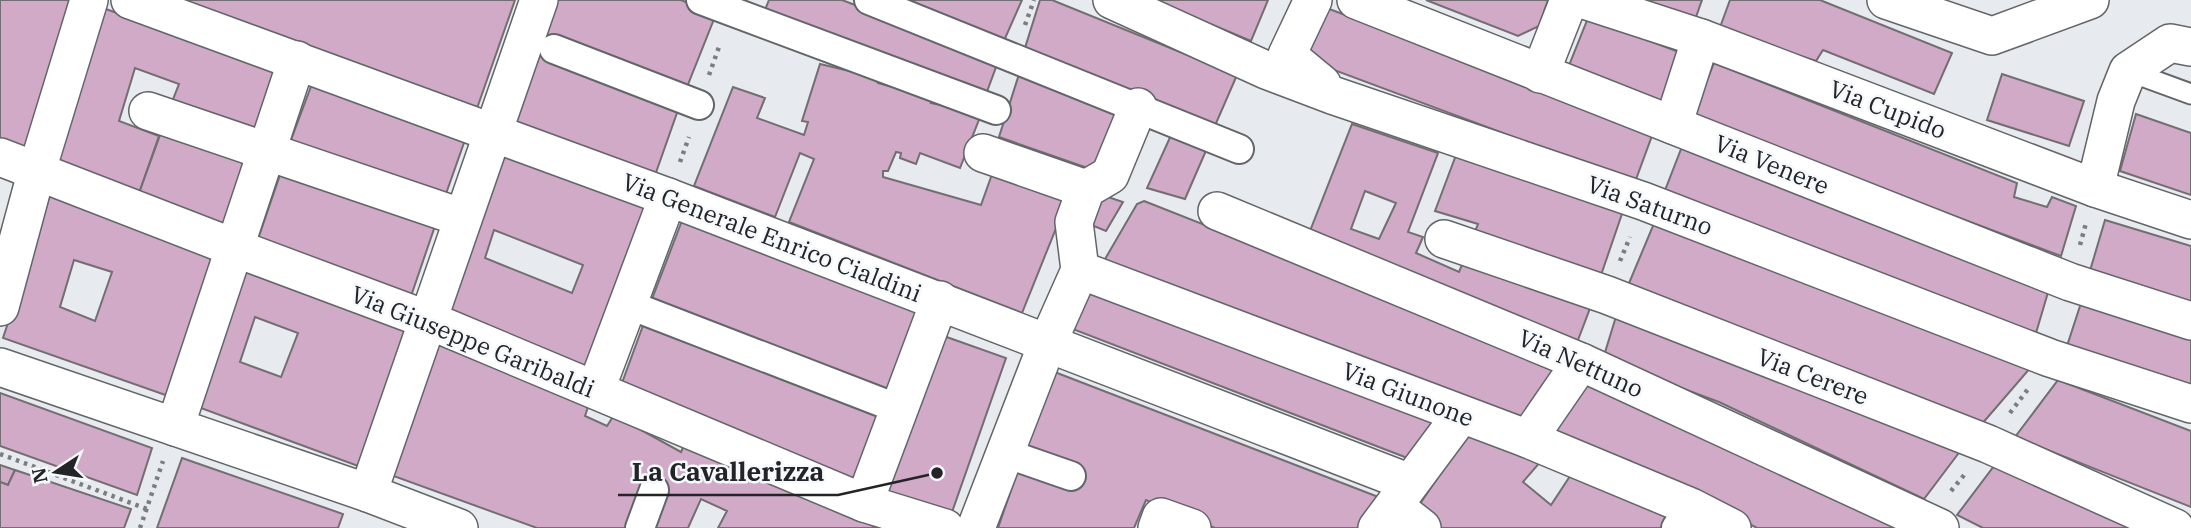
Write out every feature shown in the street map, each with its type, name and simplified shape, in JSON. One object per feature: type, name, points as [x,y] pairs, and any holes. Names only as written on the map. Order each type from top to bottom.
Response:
[{"type":"street","points":[[0,307],[37,170],[89,0]]},
{"type":"street","name":"Via Generale Enrico Cialdini","points":[[130,0],[668,197],[1048,342],[1394,506],[1422,528]]},
{"type":"street","points":[[368,493],[539,0]]},
{"type":"street","points":[[701,0],[996,110]]},
{"type":"street","points":[[869,0],[1239,149]]},
{"type":"street","name":"Via Saturno","points":[[1112,0],[1266,70],[1332,95],[1643,201],[2050,358],[2191,404]]},
{"type":"street","points":[[1313,0],[1287,55],[1332,95]]},
{"type":"street","name":"Via Venere","points":[[1356,0],[2070,282],[2191,321]]},
{"type":"street","points":[[1540,74],[1569,0]]},
{"type":"street","name":"Via Cupido","points":[[1584,0],[1701,38],[2095,188],[2191,220]]},
{"type":"street","points":[[1886,0],[1992,36],[2090,0]]},
{"type":"street","points":[[1673,125],[1701,38]]},
{"type":"street","points":[[2095,188],[2116,101],[2128,71],[2170,43],[2191,47]]},
{"type":"street","points":[[554,49],[699,106]]},
{"type":"street","points":[[175,427],[298,60]]},
{"type":"street","points":[[976,528],[1048,342],[1080,270],[1074,222],[1086,189],[1110,176],[1138,107]]},
{"type":"street","points":[[148,111],[463,218]]},
{"type":"street","points":[[983,153],[1086,189]]},
{"type":"street","name":"Via Giuseppe Garibaldi","points":[[0,157],[428,320],[864,503],[945,528]]},
{"type":"street","points":[[596,389],[668,197]]},
{"type":"street","name":"Via Nettuno","points":[[1217,211],[1581,362],[1940,528]]},
{"type":"street","name":"Via Cerere","points":[[1444,239],[1607,295],[1988,444],[2175,528]]},
{"type":"street","name":"Via Giunone","points":[[1080,270],[1528,439],[1684,517],[1732,528]]},
{"type":"street","points":[[864,503],[940,300]]},
{"type":"street","points":[[627,304],[899,409]]},
{"type":"street","points":[[1528,439],[1581,362]]},
{"type":"street","points":[[0,367],[368,493],[459,528]]},
{"type":"street","points":[[1394,506],[1461,415]]},
{"type":"street","points":[[1005,453],[1071,476]]},
{"type":"street","points":[[639,528],[653,490]]},
{"type":"lane","points":[[2128,71],[2191,94]]},
{"type":"path","points":[[1607,295],[1643,201]]},
{"type":"path","points":[[140,528],[175,427]]},
{"type":"path","points":[[0,454],[147,509]]},
{"type":"building","points":[[0,0],[81,0],[32,153],[0,141]]},
{"type":"building","points":[[162,0],[515,0],[475,114]]},
{"type":"building","points":[[556,0],[681,0],[716,14],[685,92],[543,35]]},
{"type":"building","points":[[769,0],[842,0],[999,59],[985,97],[765,10]]},
{"type":"building","points":[[893,0],[1022,0],[1003,43]]},
{"type":"building","points":[[1040,0],[1052,0],[1237,75],[1214,128],[1024,51]]},
{"type":"building","points":[[1153,0],[1268,0],[1251,41]]},
{"type":"building","points":[[1426,0],[1548,0],[1539,26],[1518,36]]},
{"type":"building","points":[[1644,0],[1702,0],[1696,17]]},
{"type":"building","points":[[1730,0],[1820,0],[1952,53],[1934,94],[1823,50],[1816,61],[1719,30]]},
{"type":"building","points":[[1319,5],[1653,133],[1635,182],[1299,57]]},
{"type":"building","points":[[103,8],[286,73],[262,139],[170,107],[179,84],[135,68],[119,121],[159,136],[138,196],[56,164]]},
{"type":"building","points":[[1588,18],[1679,52],[1662,108],[1566,73]]},
{"type":"building","points":[[536,51],[678,110],[653,181],[508,128]]},
{"type":"building","points":[[1714,63],[2017,183],[2014,197],[2047,207],[2052,197],[2076,206],[2061,256],[1692,118]]},
{"type":"building","points":[[820,64],[879,78],[878,83],[933,98],[931,103],[941,105],[944,97],[982,112],[960,168],[920,153],[916,164],[900,158],[901,153],[896,152],[888,171],[883,171],[883,177],[981,205],[996,163],[1071,191],[1022,313],[789,222],[814,159],[800,153],[775,217],[694,186],[733,87],[765,98],[757,118],[804,135],[808,122],[802,121]]},
{"type":"building","points":[[1021,68],[1125,114],[1099,172],[999,137]]},
{"type":"building","points":[[2002,74],[2084,101],[2069,146],[1987,120]]},
{"type":"building","points":[[313,81],[466,137],[442,205],[288,148]]},
{"type":"building","points":[[2136,114],[2191,133],[2191,195],[2120,171]]},
{"type":"building","points":[[164,124],[255,156],[230,231],[138,196]]},
{"type":"building","points":[[1352,124],[1438,153],[1408,232],[1423,237],[1416,253],[1459,272],[1466,255],[1592,303],[1575,348],[1310,231]],"holes":[[[1365,191],[1396,203],[1379,239],[1351,229]]]},
{"type":"building","points":[[1172,133],[1208,146],[1185,199],[1147,188]]},
{"type":"building","points":[[1683,144],[2049,289],[2036,333],[1664,193]]},
{"type":"building","points":[[505,151],[647,205],[585,371],[445,315]],"holes":[[[494,230],[583,265],[572,293],[485,258]]]},
{"type":"building","points":[[1456,155],[1623,211],[1600,278],[1474,234],[1478,224],[1435,211]]},
{"type":"building","points":[[283,166],[436,223],[409,302],[257,242]]},
{"type":"building","points":[[1096,193],[1123,202],[1106,231],[1084,222]]},
{"type":"building","points":[[50,195],[217,261],[171,397],[3,338]],"holes":[[[74,260],[112,272],[95,321],[60,307]]]},
{"type":"building","points":[[1144,201],[1565,367],[1525,423],[1101,266],[1137,204]]},
{"type":"building","points":[[683,218],[925,312],[889,394],[652,299]]},
{"type":"building","points":[[2105,220],[2191,246],[2191,306],[2089,274]]},
{"type":"building","points":[[1655,221],[2032,366],[1981,425],[1627,288]]},
{"type":"building","points":[[246,272],[408,332],[358,466],[198,407]],"holes":[[[255,317],[298,333],[281,377],[240,362]]]},
{"type":"building","points":[[1083,290],[1439,421],[1410,459],[1070,328]]},
{"type":"building","points":[[2081,303],[2191,339],[2191,393],[2067,346]]},
{"type":"building","points":[[1618,310],[1961,450],[1924,499],[1719,402],[1603,359]]},
{"type":"building","points":[[645,320],[883,417],[855,483],[622,383]]},
{"type":"building","points":[[941,335],[1006,358],[951,515],[886,493]]},
{"type":"building","points":[[434,343],[589,404],[585,416],[607,426],[614,415],[681,452],[685,443],[878,528],[718,528],[727,511],[701,499],[688,528],[652,528],[667,486],[647,476],[633,528],[537,528],[388,474]]},
{"type":"building","points":[[1052,371],[1381,498],[1357,528],[1215,528],[1146,500],[1134,528],[998,528]]},
{"type":"building","points":[[1589,378],[1900,528],[1757,528],[1630,461],[1549,433]]},
{"type":"building","points":[[2058,380],[2191,431],[2191,507],[2015,437]]},
{"type":"building","points":[[0,393],[152,448],[137,495],[0,446]]},
{"type":"building","points":[[1469,432],[1542,460],[1523,482],[1551,505],[1576,467],[1677,517],[1669,528],[1437,528],[1415,511]]},
{"type":"building","points":[[182,458],[343,514],[338,528],[157,528]]},
{"type":"building","points":[[0,465],[15,470],[8,485],[0,482]]},
{"type":"building","points":[[1994,466],[2143,528],[1983,528],[1957,515]]},
{"type":"building","points":[[15,470],[131,509],[124,528],[0,528],[0,482],[8,485]]},
{"type":"place","name":"La Cavallerizza","points":[[937,473]]}]
